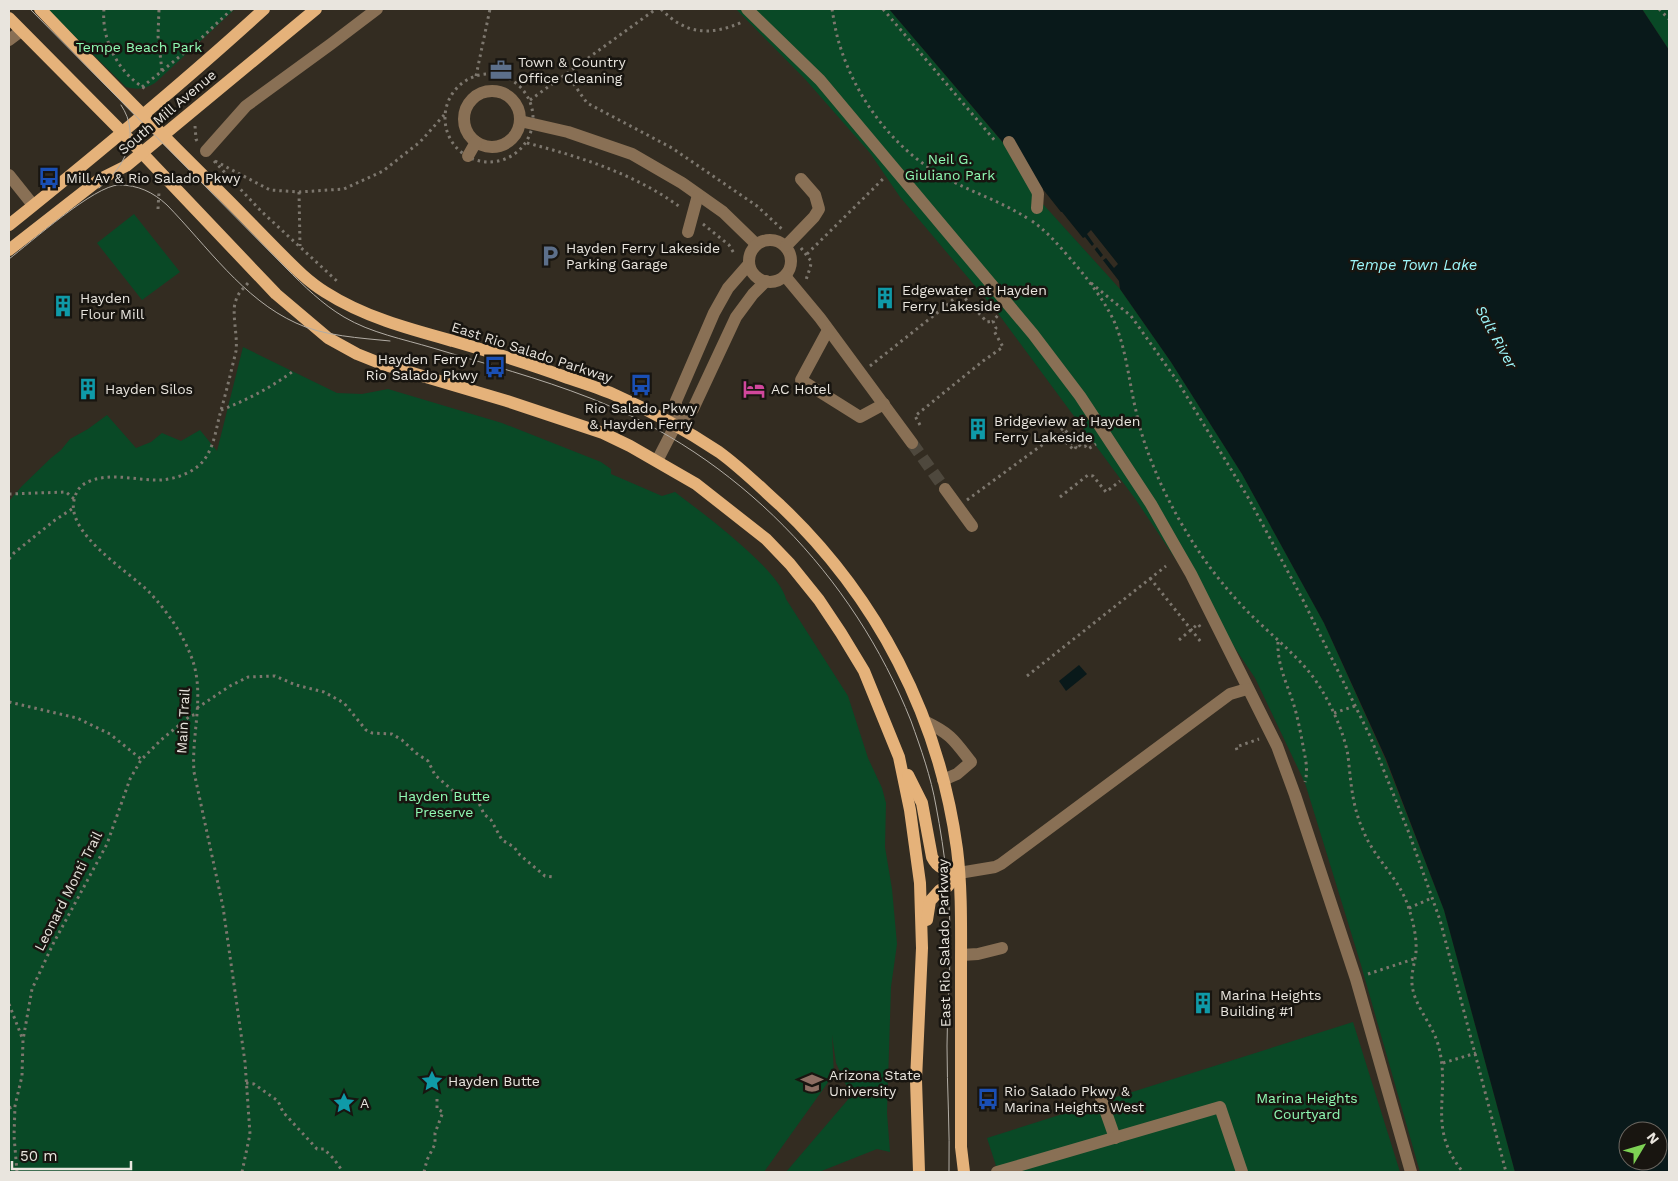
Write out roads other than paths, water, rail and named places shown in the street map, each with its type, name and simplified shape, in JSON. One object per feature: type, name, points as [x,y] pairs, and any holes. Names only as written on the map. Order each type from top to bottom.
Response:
[{"type":"main road","name":"East Rio Salado Parkway","points":[[40,9],[162,136],[300,272],[325,292],[350,307],[409,329],[526,363],[611,393],[675,426],[719,453],[755,482],[807,531],[831,558],[872,615],[899,662],[926,722],[943,780],[959,873],[961,1147],[964,1172]]},
{"type":"main road","name":"South Mill Avenue","points":[[9,225],[123,133],[221,49],[264,9]]},
{"type":"main road","name":"South Mill Avenue","points":[[9,250],[100,178],[126,166],[316,9]]},
{"type":"main road","name":"East Rio Salado Parkway","points":[[9,18],[123,133],[276,294],[328,338],[357,354],[382,364],[507,401],[602,433],[630,446],[696,484],[766,539],[790,564],[824,608],[864,671],[899,757],[916,846],[920,883],[922,948],[916,1080],[917,1158],[919,1172]]},
{"type":"main road","points":[[899,757],[922,803],[932,857],[939,868],[959,873],[930,901],[922,948]]},
{"type":"lane","points":[[206,151],[246,106],[377,9]]},
{"type":"lane","points":[[749,11],[820,80],[1008,304],[1080,396],[1151,504],[1191,574],[1271,735],[1295,795],[1356,978],[1411,1172]]},
{"type":"lane","points":[[9,40],[21,30]]},
{"type":"lane","points":[[482,92],[502,92],[516,104],[520,114],[520,121],[517,132],[512,139],[496,147],[487,147],[476,142],[466,131],[464,113],[474,97],[482,92]]},
{"type":"lane","points":[[520,121],[568,132],[632,154],[682,183],[723,212],[756,244]]},
{"type":"lane","points":[[468,156],[476,142]]},
{"type":"lane","points":[[1005,145],[1037,190],[1037,208]]},
{"type":"lane","points":[[9,175],[33,205]]},
{"type":"lane","points":[[789,242],[819,210],[815,195],[801,179]]},
{"type":"lane","points":[[688,232],[698,195]]},
{"type":"lane","points":[[675,426],[676,401],[714,313],[728,288],[749,264],[751,250],[756,244],[769,239],[789,242]]},
{"type":"lane","points":[[749,264],[756,277],[766,282],[776,281],[785,276],[791,268],[792,261],[789,242]]},
{"type":"lane","points":[[785,276],[828,330],[912,443]]},
{"type":"lane","points":[[657,461],[675,426],[693,409],[736,317],[743,306],[766,282]]},
{"type":"lane","points":[[828,330],[801,380],[860,417],[884,404]]},
{"type":"lane","points":[[945,489],[972,526]]},
{"type":"lane","points":[[959,873],[995,867],[1000,864],[1230,694],[1247,689]]},
{"type":"lane","points":[[926,722],[944,730],[954,739],[971,762],[957,774],[943,780]]},
{"type":"lane","points":[[961,955],[978,954],[1002,948]]},
{"type":"lane","points":[[1101,1098],[1115,1138]]},
{"type":"lane","points":[[997,1172],[1220,1106],[1242,1172]]},
{"type":"water","name":"Tempe Town Lake","points":[[889,9],[1642,9],[1669,50],[1669,1172],[1515,1172],[1444,910],[1386,759],[1324,623],[1242,474],[1171,362],[1120,289],[1119,281],[1085,237],[1083,238]]},
{"type":"water","points":[[1079,665],[1087,674],[1066,691],[1059,681]]},
{"type":"tunnel","points":[[912,443],[945,489]]},
{"type":"tram line","points":[[30,9],[293,275],[336,312],[354,323],[376,331],[571,391],[644,422],[694,452],[741,487],[784,526],[823,570],[857,617],[887,668],[911,721],[934,795],[945,860],[950,933],[947,1046],[949,1172]]},
{"type":"tram line","points":[[99,188],[116,171],[127,151],[130,140],[130,128],[121,105]]},
{"type":"tram line","points":[[9,259],[63,216],[95,194],[119,185],[133,186],[151,193],[167,205],[242,286],[277,313],[296,323],[318,331],[342,336],[390,341]]},
{"type":"place","name":"Town & Country Office Cleaning","points":[[501,70]]},
{"type":"place","name":"Mill Av & Rio Salado Pkwy","points":[[49,178]]},
{"type":"place","name":"Hayden Ferry Lakeside Parking Garage","points":[[550,256]]},
{"type":"place","name":"Edgewater at Hayden Ferry Lakeside","points":[[885,298]]},
{"type":"place","name":"Hayden Flour Mill","points":[[63,306]]},
{"type":"place","name":"Hayden Ferry / Rio Salado Pkwy","points":[[495,367]]},
{"type":"place","name":"Rio Salado Pkwy & Hayden Ferry","points":[[641,385]]},
{"type":"place","name":"Hayden Silos","points":[[88,389]]},
{"type":"place","name":"AC Hotel","points":[[754,389]]},
{"type":"place","name":"Bridgeview at Hayden Ferry Lakeside","points":[[978,429]]},
{"type":"place","name":"Marina Heights Building #1","points":[[1203,1003]]},
{"type":"place","name":"Hayden Butte","points":[[432,1081]]},
{"type":"place","name":"Arizona State University","points":[[812,1083]]},
{"type":"place","name":"Rio Salado Pkwy & Marina Heights West","points":[[988,1099]]},
{"type":"place","name":"A","points":[[344,1103]]},
{"type":"park label","name":"Tempe Beach Park","points":[[139,47]]},
{"type":"park label","name":"Neil G. Giuliano Park","points":[[950,168]]},
{"type":"park label","name":"Hayden Butte Preserve","points":[[444,804]]},
{"type":"park label","name":"Marina Heights Courtyard","points":[[1307,1106]]},
{"type":"water label","name":"Salt River","points":[[1496,337]]}]
